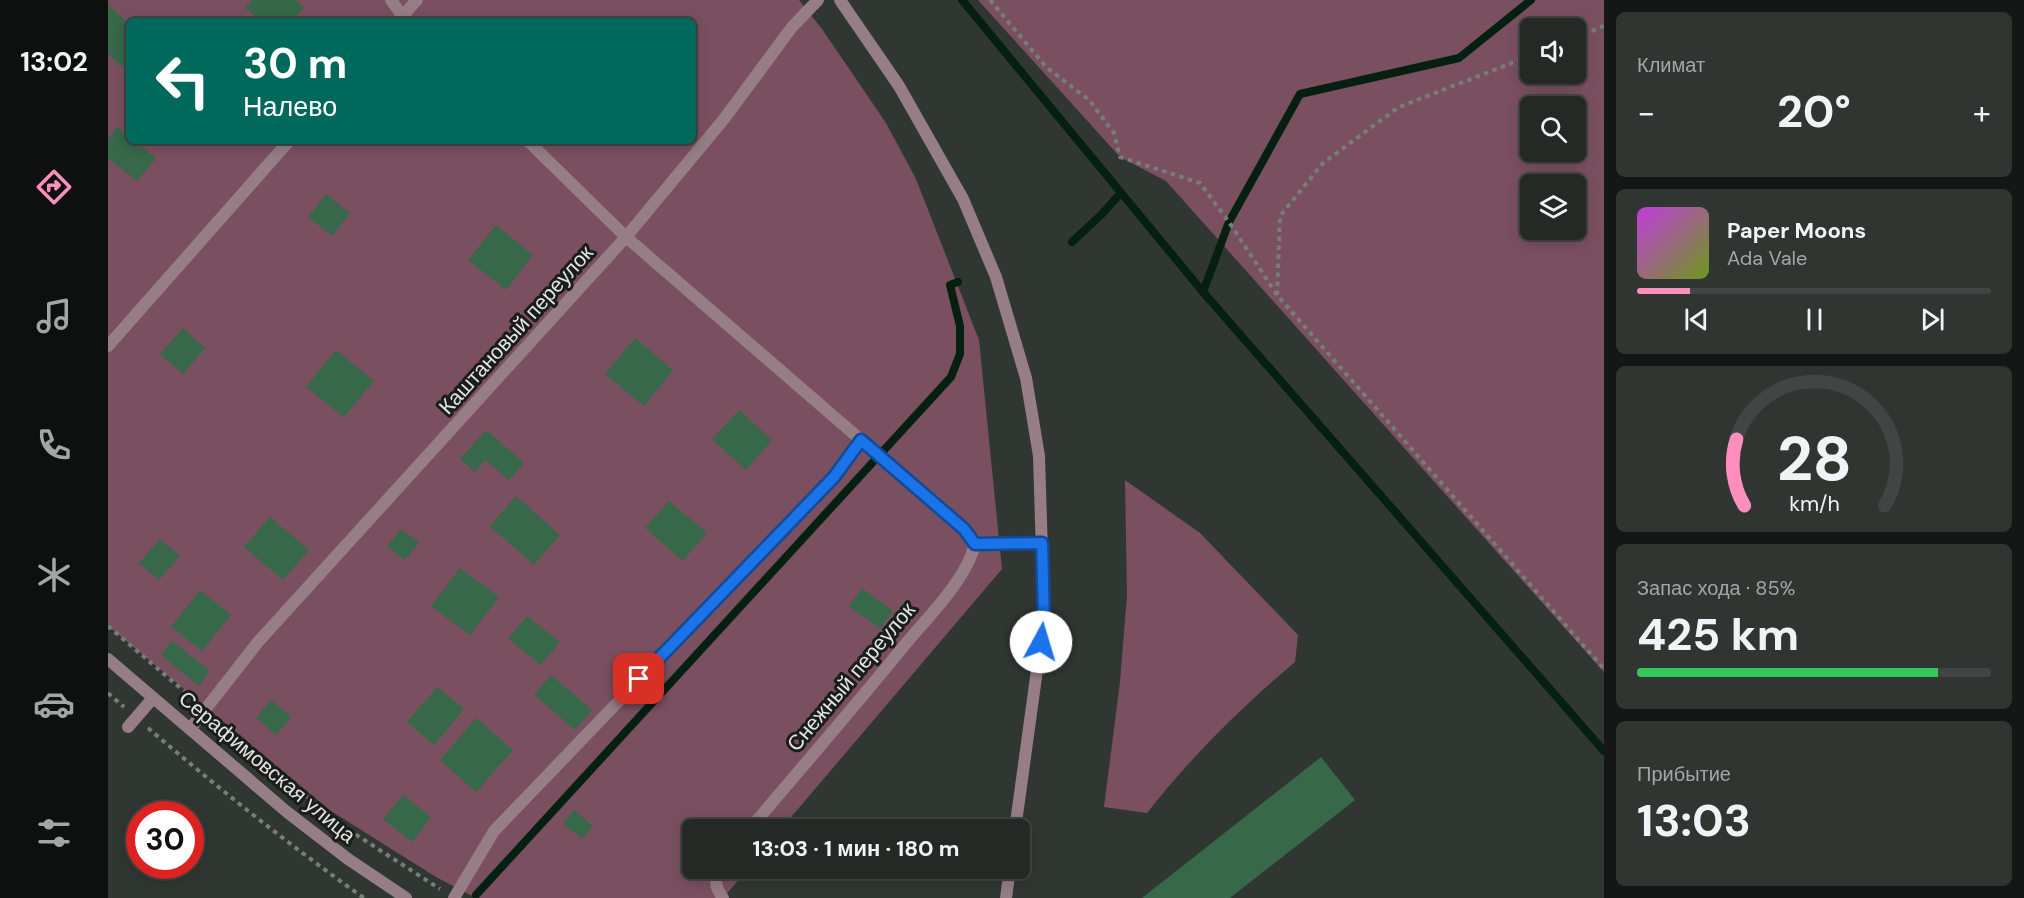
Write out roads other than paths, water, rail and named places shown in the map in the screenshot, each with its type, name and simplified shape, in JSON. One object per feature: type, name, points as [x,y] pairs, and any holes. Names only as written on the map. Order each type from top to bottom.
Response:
[{"type":"street","points":[[391,0],[402,18],[417,0]]},
{"type":"street","name":"Каштановый переулок","points":[[190,729],[258,642],[626,237],[724,118],[792,27],[818,0]]},
{"type":"street","points":[[840,0],[900,86],[963,199],[996,277],[1026,378],[1039,456],[1044,619],[1017,819]]},
{"type":"street","points":[[108,346],[286,144]]},
{"type":"street","points":[[531,144],[626,237],[964,529],[975,544],[1042,543]]},
{"type":"street","points":[[454,898],[494,831],[834,477],[861,440]]},
{"type":"street","name":"Снежный переулок","points":[[758,819],[936,607],[957,580],[975,544]]},
{"type":"street","name":"Серафимовская улица","points":[[108,659],[287,813],[348,859],[406,898]]},
{"type":"street","points":[[128,727],[153,698]]},
{"type":"street","points":[[717,879],[716,887],[723,898]]},
{"type":"street","points":[[1006,898],[1009,879]]},
{"type":"waterway","points":[[962,0],[1203,292],[1604,751]]},
{"type":"waterway","points":[[1203,292],[1229,222],[1300,94],[1459,58],[1531,0]]},
{"type":"waterway","points":[[1072,242],[1121,193]]},
{"type":"waterway","points":[[476,895],[951,377],[960,354],[960,326],[950,285],[958,282]]}]
